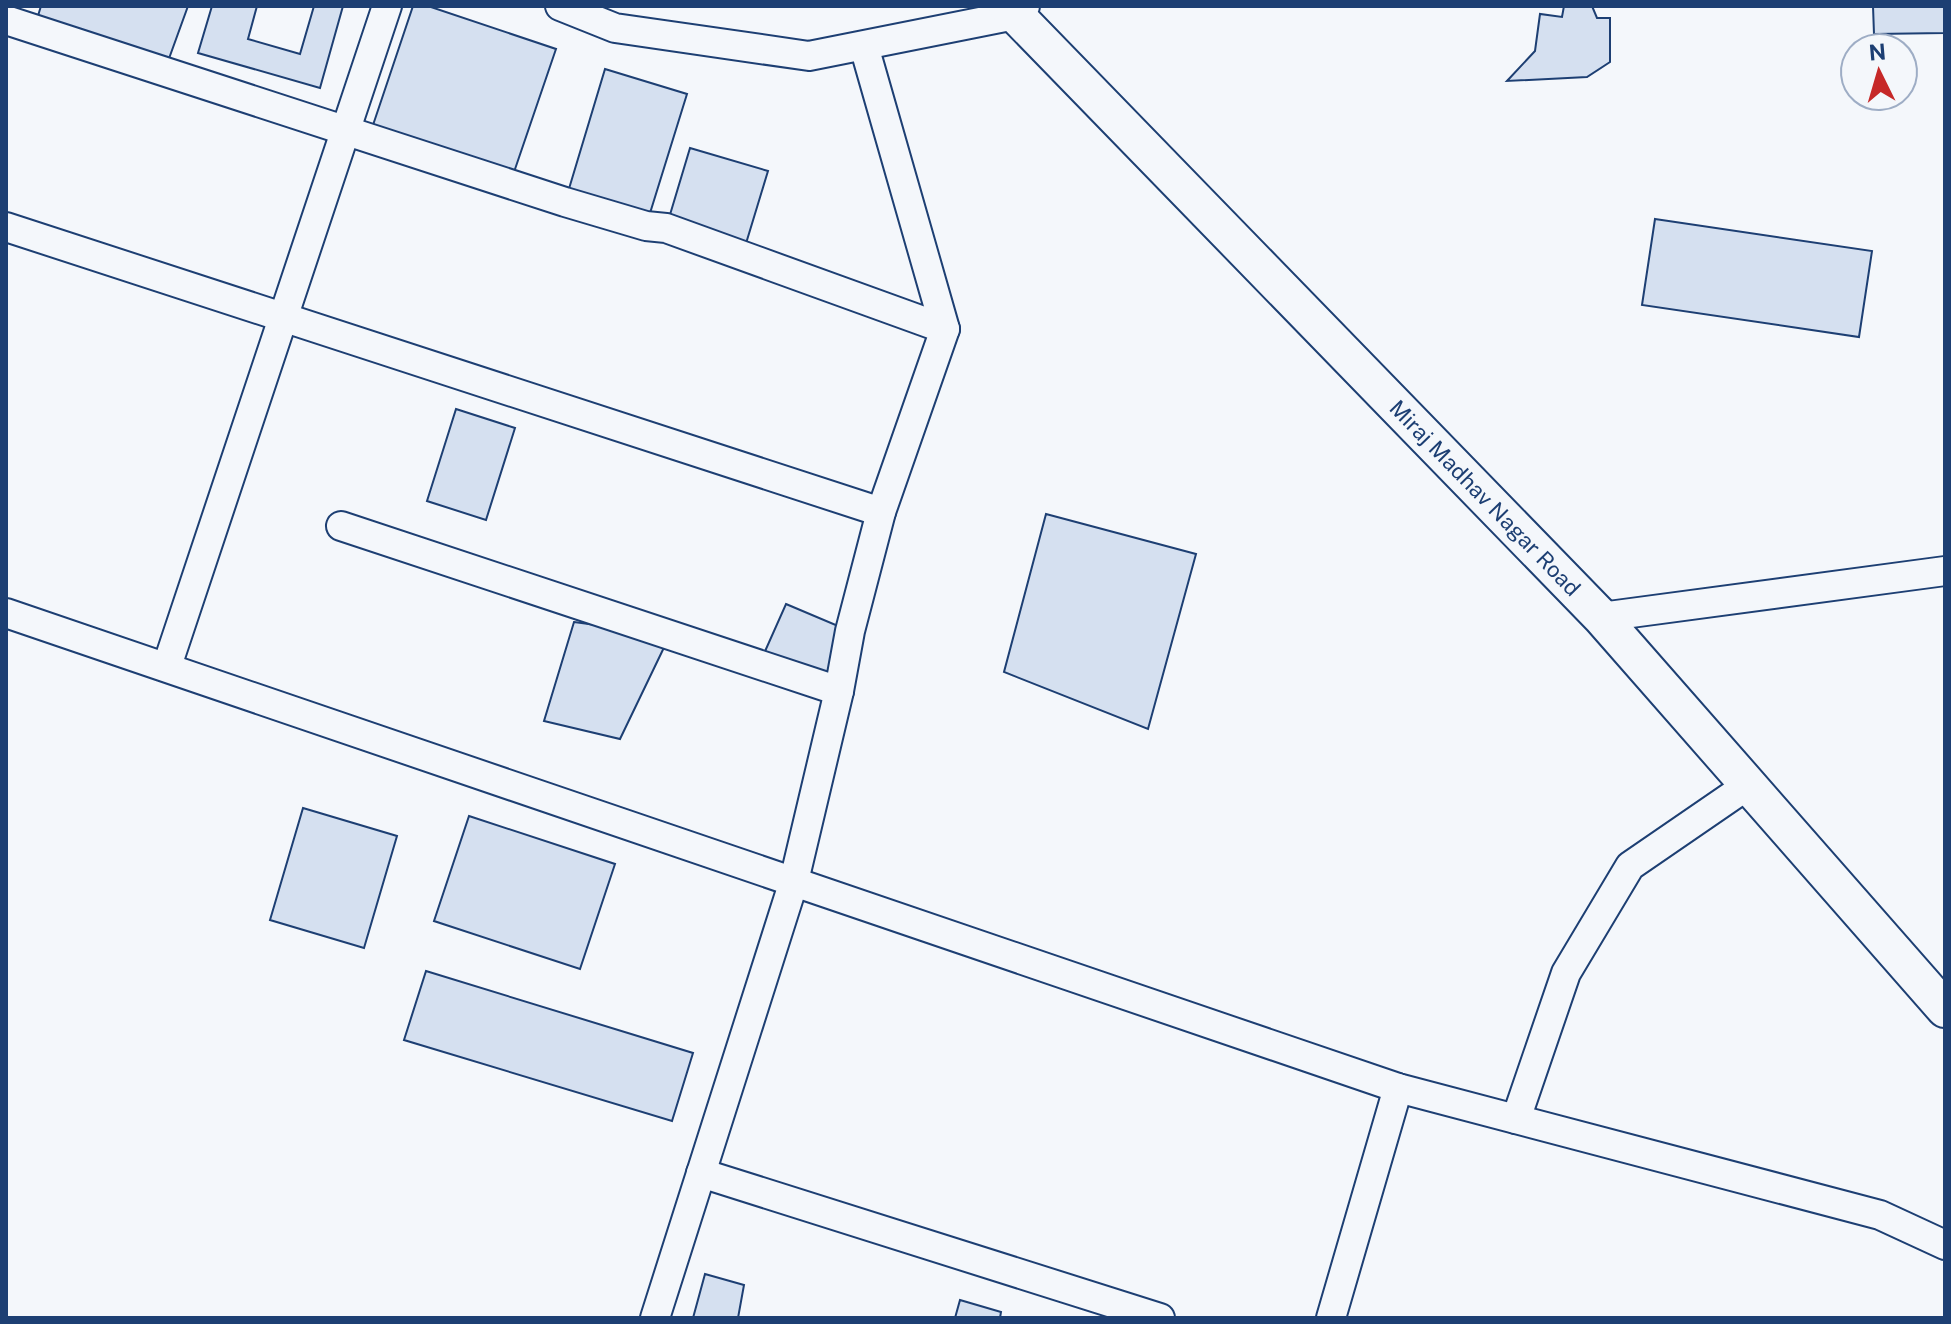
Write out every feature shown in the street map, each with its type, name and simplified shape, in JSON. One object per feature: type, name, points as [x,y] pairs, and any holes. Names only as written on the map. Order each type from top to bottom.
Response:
[{"type":"street","points":[[167,666],[387,6]]},
{"type":"street","points":[[560,6],[615,28],[809,56],[864,46],[1015,9]]},
{"type":"street","name":"Miraj Madhav Nagar Road","points":[[1015,9],[1601,617],[1945,1009]]},
{"type":"street","points":[[6,20],[578,206],[646,226],[666,228],[945,329]]},
{"type":"street","points":[[655,1318],[794,881],[850,631],[881,512],[945,329],[864,46]]},
{"type":"street","points":[[6,227],[881,512]]},
{"type":"street","points":[[341,526],[839,691]]},
{"type":"street","points":[[1601,617],[1945,571]]},
{"type":"street","points":[[6,613],[1398,1088],[1880,1215],[1945,1245]]},
{"type":"street","points":[[1516,1119],[1566,973],[1630,866],[1748,785]]},
{"type":"street","points":[[1331,1318],[1398,1088]]},
{"type":"street","points":[[701,1173],[1160,1318]]},
{"type":"building","points":[[41,6],[188,6],[167,64],[37,19]]},
{"type":"building","points":[[212,6],[257,6],[248,39],[300,54],[314,6],[343,6],[320,88],[198,53]]},
{"type":"building","points":[[413,6],[428,6],[556,49],[513,175],[372,128]]},
{"type":"building","points":[[1564,6],[1592,6],[1597,18],[1610,18],[1610,62],[1587,77],[1507,81],[1535,51],[1540,14],[1562,17]]},
{"type":"building","points":[[1873,6],[1945,6],[1945,33],[1874,32]]},
{"type":"building","points":[[605,69],[687,94],[646,226],[565,202]]},
{"type":"building","points":[[690,148],[768,171],[744,250],[666,228]]},
{"type":"building","points":[[1655,219],[1872,251],[1859,337],[1642,305]]},
{"type":"building","points":[[456,409],[515,428],[486,520],[427,501]]},
{"type":"building","points":[[1046,514],[1196,554],[1148,729],[1004,672]]},
{"type":"building","points":[[786,604],[850,631],[826,685],[762,658]]},
{"type":"building","points":[[574,622],[670,635],[620,739],[544,721]]},
{"type":"building","points":[[303,808],[397,836],[364,948],[270,920]]},
{"type":"building","points":[[469,816],[615,864],[580,969],[434,921]]},
{"type":"building","points":[[426,971],[693,1053],[672,1121],[404,1040]]},
{"type":"building","points":[[705,1274],[744,1285],[738,1318],[693,1318]]},
{"type":"building","points":[[960,1300],[1001,1312],[1000,1318],[955,1318]]}]
